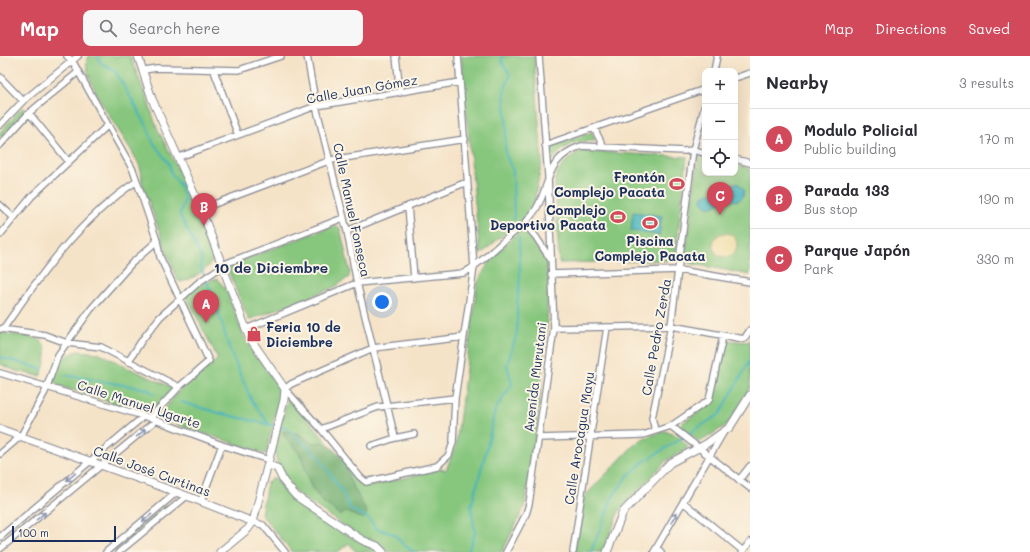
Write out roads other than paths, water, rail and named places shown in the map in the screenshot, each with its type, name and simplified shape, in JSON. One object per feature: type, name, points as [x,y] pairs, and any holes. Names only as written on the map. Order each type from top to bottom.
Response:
[{"type":"street","points":[[0,549],[102,465],[179,387],[209,360],[179,300],[160,257],[157,242],[137,181],[127,157],[73,62],[67,56]]},
{"type":"street","points":[[0,125],[23,102],[73,62],[78,56]]},
{"type":"street","points":[[138,56],[144,70],[152,98],[201,209],[249,337],[285,389],[321,429],[360,477],[366,482],[437,466],[449,455],[453,442],[454,398],[474,267],[466,182],[465,139],[458,56]]},
{"type":"street","points":[[144,70],[157,68],[214,71],[239,70],[281,56]]},
{"type":"street","name":"Calle Manuel Fonseca","points":[[307,56],[316,106],[331,160],[343,218],[348,231],[357,283],[395,438]]},
{"type":"street","points":[[396,56],[400,93]]},
{"type":"street","name":"Avenida Murutani","points":[[506,552],[526,514],[529,504],[554,328],[548,176],[539,56]]},
{"type":"street","points":[[715,68],[718,56]]},
{"type":"street","points":[[214,71],[238,135]]},
{"type":"street","points":[[0,145],[29,113],[78,72]]},
{"type":"street","points":[[738,77],[750,73]]},
{"type":"street","points":[[0,77],[23,102]]},
{"type":"street","name":"Calle Juan Gómez","points":[[179,157],[316,106],[460,82]]},
{"type":"street","points":[[545,145],[702,90]]},
{"type":"street","points":[[29,113],[69,162]]},
{"type":"street","name":"Calle Pedro Zerda","points":[[656,430],[652,418],[671,326],[693,150],[702,116]]},
{"type":"street","points":[[0,236],[13,217],[32,196],[108,126]]},
{"type":"street","points":[[594,128],[603,146]]},
{"type":"street","points":[[201,209],[331,160],[465,139]]},
{"type":"street","points":[[246,329],[357,283],[464,273],[474,267],[507,237],[525,224],[537,208],[548,176],[559,160],[573,148],[581,146],[603,146],[684,151],[693,150],[702,152]]},
{"type":"street","points":[[738,160],[750,163]]},
{"type":"street","points":[[137,181],[74,235],[31,288],[1,329],[45,335],[67,343],[101,347],[179,387]]},
{"type":"street","points":[[348,231],[466,182]]},
{"type":"street","points":[[0,205],[13,217]]},
{"type":"street","points":[[408,206],[414,278]]},
{"type":"street","points":[[128,362],[142,340],[160,317],[199,282],[227,262],[343,218]]},
{"type":"street","points":[[525,224],[536,237],[551,261]]},
{"type":"street","points":[[0,454],[21,436],[47,387],[58,355],[91,309],[131,264],[157,242]]},
{"type":"street","points":[[551,274],[679,270],[750,282]]},
{"type":"street","points":[[554,328],[671,326],[723,336],[744,338],[750,330]]},
{"type":"street","name":"Calle Arocagua Mayu","points":[[573,552],[607,327]]},
{"type":"street","points":[[539,438],[643,435],[671,426],[709,400],[723,336]]},
{"type":"street","points":[[220,552],[248,529],[253,522],[274,436],[279,422],[285,389],[291,384],[373,348],[464,338]]},
{"type":"street","name":"Calle Manuel Ugarte","points":[[0,373],[150,418],[268,462],[277,468],[284,482],[296,496],[362,540],[377,546],[383,552]]},
{"type":"street","points":[[658,551],[709,456],[723,433],[735,420],[750,395]]},
{"type":"street","points":[[321,429],[387,406],[454,398]]},
{"type":"street","points":[[0,537],[90,461],[150,418]]},
{"type":"street","points":[[671,426],[750,488]]},
{"type":"street","name":"Calle José Curtinas","points":[[0,429],[177,492],[263,525],[285,552]]},
{"type":"street","points":[[607,552],[623,512],[670,464],[723,433]]},
{"type":"street","points":[[371,446],[395,438],[414,434]]},
{"type":"street","points":[[201,501],[222,446]]},
{"type":"street","points":[[739,480],[750,466]]},
{"type":"street","points":[[106,552],[177,492]]},
{"type":"street","points":[[119,552],[187,496]]},
{"type":"street","points":[[683,502],[742,552],[750,542]]},
{"type":"water","points":[[734,183],[739,184],[744,190],[741,199],[736,201],[724,200],[712,207],[705,205],[702,201],[703,196],[708,193],[723,195],[729,186]]},
{"type":"water","name":"Piscina Complejo Pacata","points":[[633,212],[662,216],[659,235],[631,231]]},
{"type":"waterway","points":[[98,56],[100,62],[115,71],[147,126],[153,142],[169,164],[171,173],[178,182],[185,197],[180,215],[201,257],[201,268],[216,304],[231,353],[252,401],[268,423]]},
{"type":"waterway","points":[[502,56],[502,62],[510,75],[504,92],[507,129],[505,143],[506,155],[513,171],[514,220]]},
{"type":"waterway","points":[[468,552],[475,533],[471,507],[487,448],[495,410],[512,384],[507,365],[517,333],[517,303],[520,279],[519,238]]},
{"type":"waterway","points":[[0,357],[42,369]]},
{"type":"waterway","points":[[591,552],[613,496],[627,477],[642,463],[720,414],[750,360]]},
{"type":"waterway","points":[[65,375],[147,389],[154,394]]},
{"type":"waterway","points":[[181,402],[219,413],[285,428],[290,431],[318,456],[343,493],[350,509],[368,518],[377,529],[394,534],[403,544],[414,552]]},
{"type":"place","name":"Frontón Complejo Pacata","points":[[677,184]]},
{"type":"place","name":"Parque Japón","points":[[720,215]]},
{"type":"place","name":"Complejo Deportivo Pacata","points":[[618,217]]},
{"type":"place","name":"Piscina Complejo Pacata","points":[[650,223]]},
{"type":"place","name":"Parada 133","points":[[204,226]]},
{"type":"place","name":"Modulo Policial","points":[[206,323]]},
{"type":"place","name":"Feria 10 de Diciembre","points":[[254,334]]},
{"type":"district","name":"10 de Diciembre","points":[[271,268]]}]
